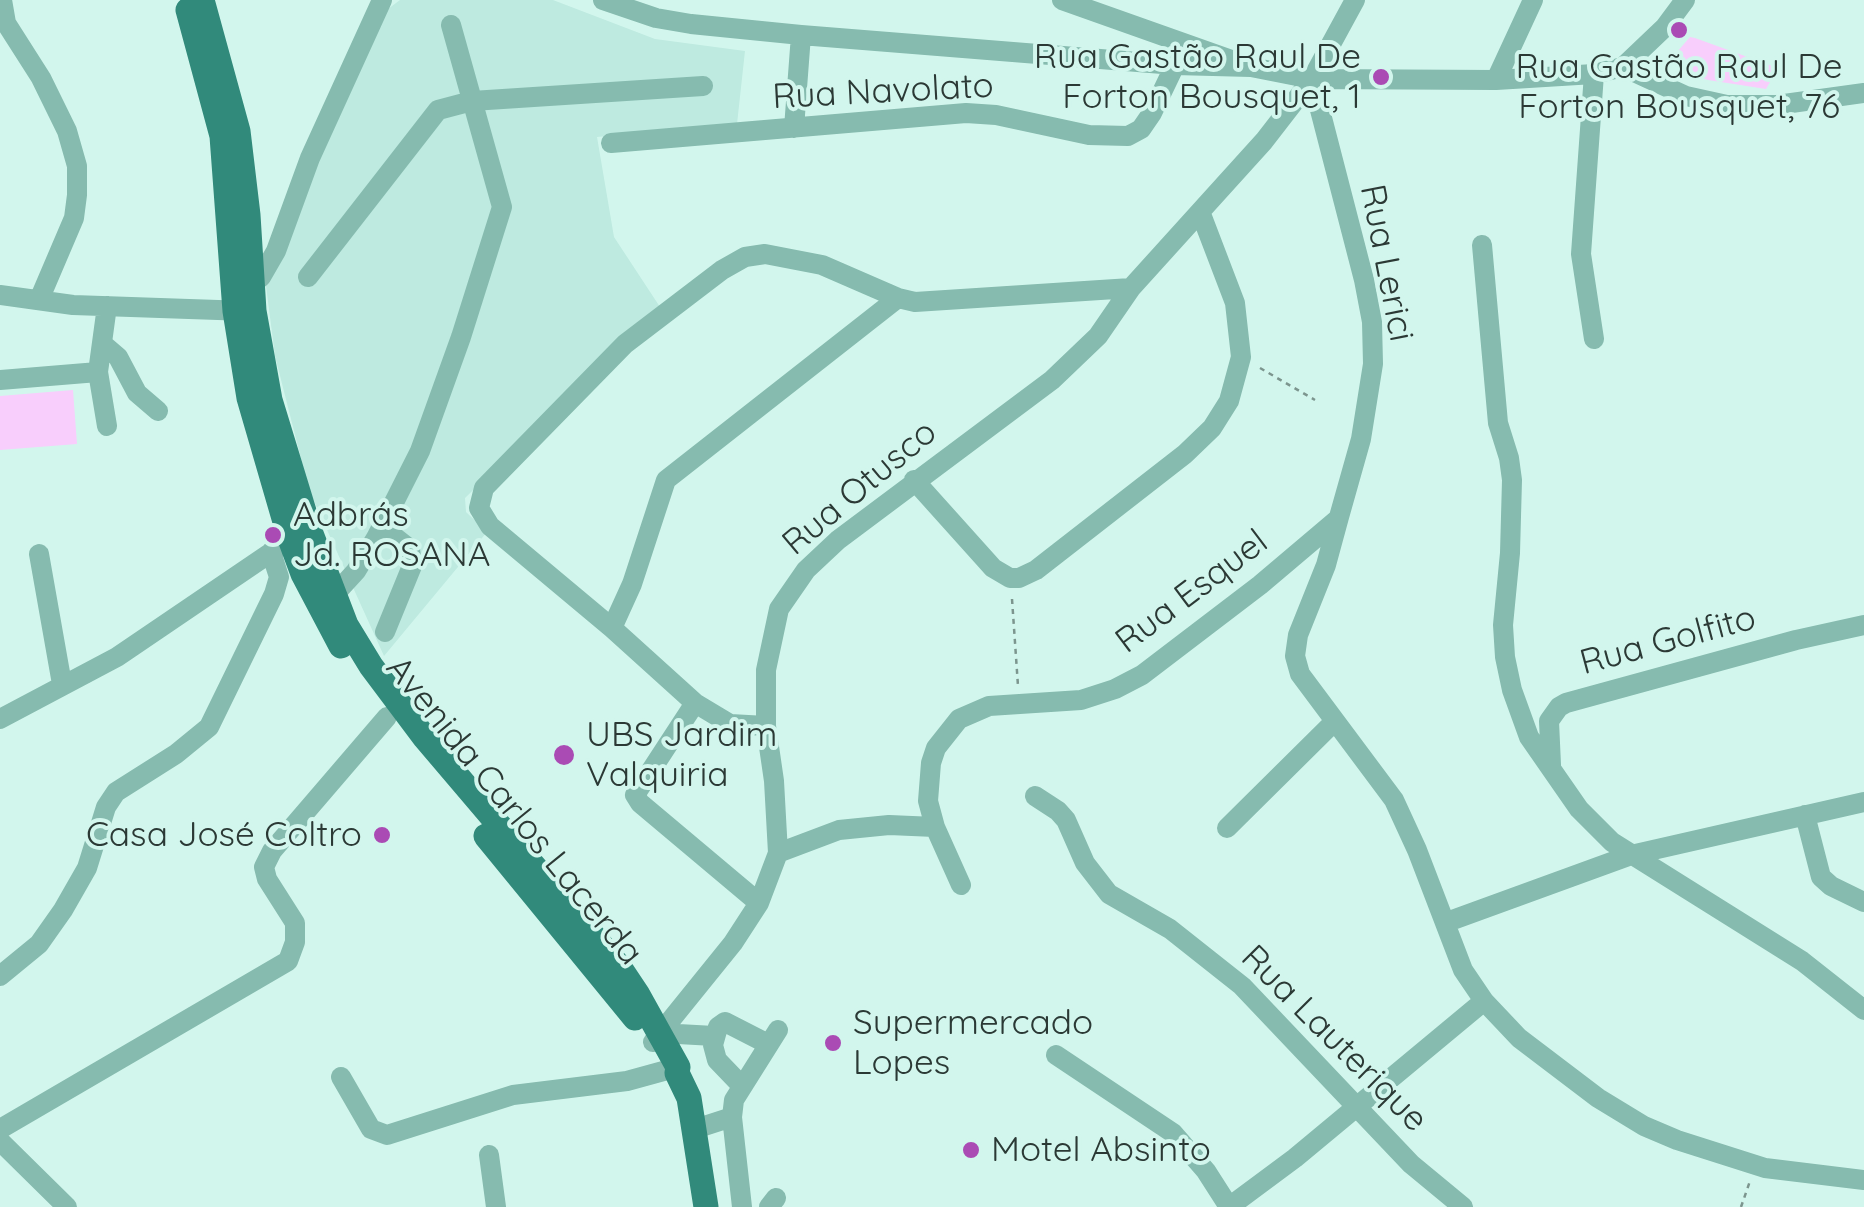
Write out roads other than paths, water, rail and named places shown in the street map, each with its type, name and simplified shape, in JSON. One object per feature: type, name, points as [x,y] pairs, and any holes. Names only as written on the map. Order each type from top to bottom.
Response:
[{"type":"main road","name":"Avenida Carlos Lacerda","points":[[185,0],[222,136],[244,301]]},
{"type":"main road","name":"Avenida Carlos Lacerda","points":[[202,0],[240,144],[250,398],[290,541],[326,600],[387,717],[657,1038]]},
{"type":"main road","name":"Avenida Carlos Lacerda","points":[[326,600],[408,715],[618,965],[689,1098],[706,1207]]},
{"type":"street","points":[[2,0],[3,21],[57,110],[77,166],[74,218],[39,300]]},
{"type":"street","points":[[0,295],[107,306],[244,301],[276,252],[321,133],[382,0]]},
{"type":"street","points":[[603,0],[673,21],[801,35],[1251,67]]},
{"type":"street","points":[[1062,0],[1251,67],[1312,80],[1496,80],[1594,74],[1623,68],[1686,0]]},
{"type":"street","name":"Rua Otusco","points":[[657,1038],[759,903],[778,852],[766,726],[766,670],[779,610],[806,570],[827,550],[914,480],[1052,380],[1098,336],[1131,288],[1201,214],[1312,80],[1356,0]]},
{"type":"street","points":[[1496,80],[1533,0]]},
{"type":"street","points":[[326,600],[356,570],[420,451],[502,207],[450,26]]},
{"type":"street","points":[[794,128],[801,35]]},
{"type":"street","name":"Rua Navolato","points":[[612,143],[981,113],[1089,135],[1128,136],[1141,129],[1152,113],[1175,64]]},
{"type":"street","points":[[1623,68],[1686,96],[1728,105],[1777,105],[1864,93]]},
{"type":"street","points":[[1594,74],[1581,254],[1594,339]]},
{"type":"street","name":"Rua Lerici","points":[[1312,80],[1364,280],[1372,322],[1373,364],[1361,439],[1326,564],[1298,635],[1295,656],[1300,674],[1394,800],[1464,970],[1484,1001],[1519,1038],[1598,1098],[1644,1126],[1716,1155],[1756,1165],[1864,1180]]},
{"type":"street","points":[[308,277],[438,110],[472,101],[703,86]]},
{"type":"street","points":[[914,480],[985,560],[1010,578],[1036,570],[1185,454],[1212,428],[1229,401],[1241,358],[1235,303],[1201,214]]},
{"type":"street","points":[[1482,245],[1498,423],[1512,480],[1503,624],[1505,657],[1529,737],[1578,810],[1632,856],[1802,961],[1864,1010]]},
{"type":"street","points":[[766,726],[730,724],[695,703],[490,526],[480,514],[484,488],[625,344],[737,260],[766,254],[802,260],[898,298],[933,302],[1131,288]]},
{"type":"street","points":[[612,628],[632,584],[666,480],[898,298]]},
{"type":"street","points":[[107,306],[98,372],[108,426]]},
{"type":"street","points":[[104,346],[118,357],[137,393],[158,411]]},
{"type":"street","points":[[0,380],[98,372]]},
{"type":"street","name":"Rua Esquel","points":[[960,884],[928,801],[931,763],[944,735],[959,719],[974,711],[1081,700],[1142,675],[1339,518]]},
{"type":"street","points":[[382,526],[410,549],[412,566],[384,632]]},
{"type":"street","points":[[0,719],[117,657],[290,541]]},
{"type":"street","points":[[0,976],[38,944],[63,910],[87,868],[106,807],[116,792],[176,754],[209,727],[274,594],[290,541]]},
{"type":"street","points":[[39,554],[62,684]]},
{"type":"street","name":"Rua Golfito","points":[[1552,774],[1549,721],[1566,703],[1864,625]]},
{"type":"street","points":[[695,703],[635,795],[640,804],[759,903]]},
{"type":"street","points":[[0,1129],[288,961],[296,923],[267,880],[264,866],[272,850],[387,717]]},
{"type":"street","points":[[1226,828],[1335,721]]},
{"type":"street","name":"Rua Lauterique","points":[[1035,796],[1066,820],[1085,862],[1109,894],[1170,929],[1242,986],[1356,1108],[1412,1164],[1463,1207]]},
{"type":"street","points":[[1447,922],[1632,856],[1864,802]]},
{"type":"street","points":[[1805,815],[1821,876],[1831,886],[1864,902]]},
{"type":"street","points":[[778,852],[839,830],[889,825],[935,827]]},
{"type":"street","points":[[1056,1055],[1173,1134],[1206,1171],[1229,1207],[1484,1001]]},
{"type":"street","points":[[741,1085],[717,1060],[714,1036],[725,1022],[773,1037],[734,1100],[732,1117],[742,1207]]},
{"type":"street","points":[[657,1038],[714,1036]]},
{"type":"street","points":[[341,1078],[370,1129],[387,1135],[512,1096],[628,1081],[676,1070]]},
{"type":"street","points":[[695,1130],[732,1117]]},
{"type":"street","points":[[0,1141],[67,1207]]},
{"type":"street","points":[[489,1155],[496,1207]]},
{"type":"place","name":"Rua Gastão Raul De Forton Bousquet, 76","points":[[1679,30]]},
{"type":"place","name":"Rua Gastão Raul De Forton Bousquet, 1","points":[[1381,77]]},
{"type":"place","name":"Adbrás Jd. ROSANA","points":[[273,535]]},
{"type":"place","name":"UBS Jardim Valquiria","points":[[564,755]]},
{"type":"place","name":"Casa José Coltro","points":[[382,835]]},
{"type":"place","name":"Supermercado Lopes","points":[[833,1043]]},
{"type":"place","name":"Motel Absinto","points":[[971,1150]]}]
